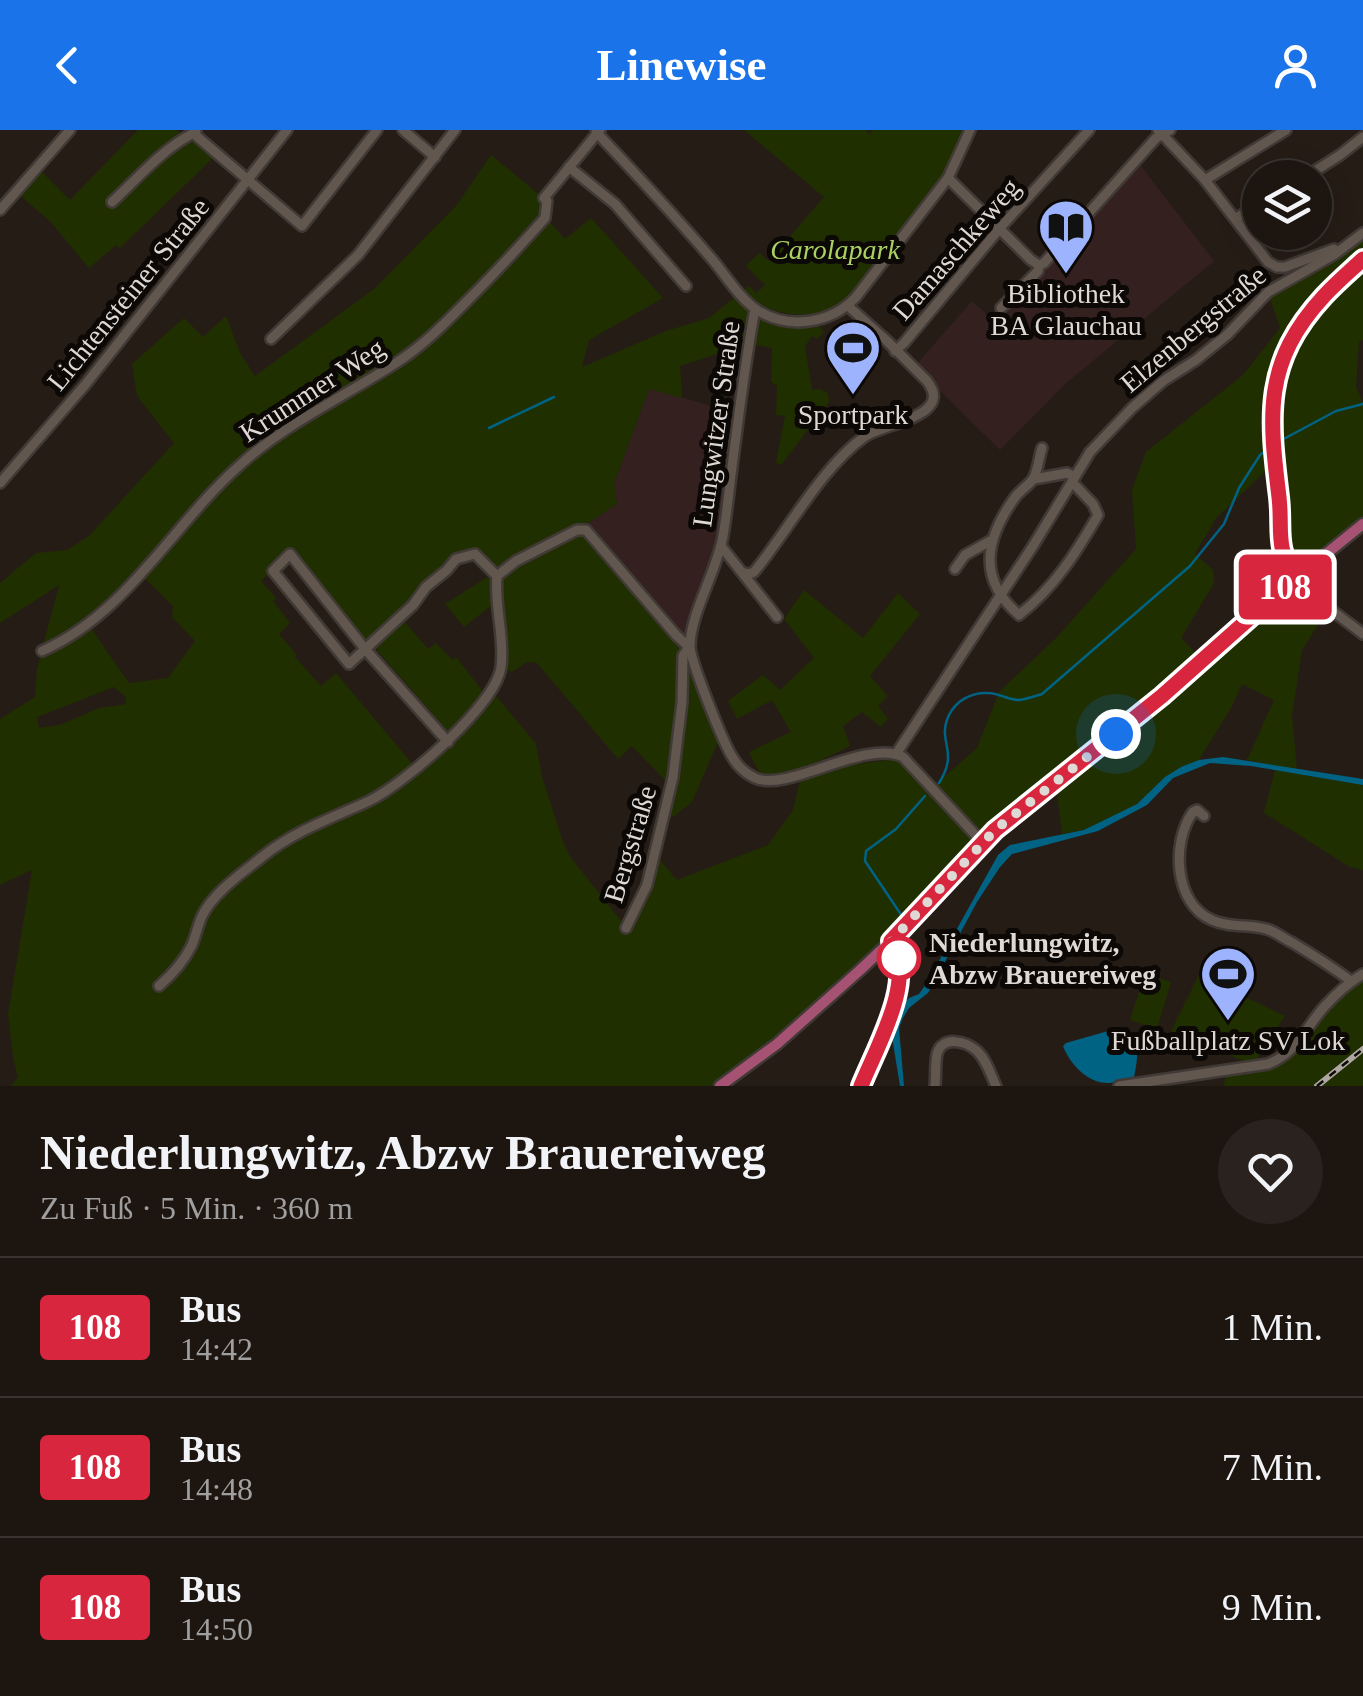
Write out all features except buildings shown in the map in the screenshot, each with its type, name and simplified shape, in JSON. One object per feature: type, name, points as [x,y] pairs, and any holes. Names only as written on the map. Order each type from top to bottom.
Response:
[{"type":"main road","points":[[720,1086],[777,1044],[891,941],[982,842],[1162,696],[1296,577],[1363,524]]},
{"type":"street","points":[[0,210],[69,130]]},
{"type":"street","name":"Lichtensteiner Straße","points":[[0,483],[85,385],[287,130]]},
{"type":"street","points":[[112,202],[184,137],[196,132],[302,226],[377,130]]},
{"type":"street","points":[[403,130],[435,157]]},
{"type":"street","points":[[271,339],[358,254],[455,130]]},
{"type":"street","points":[[755,309],[802,322],[826,318],[848,306],[948,178],[970,130]]},
{"type":"street","name":"Damaschkeweg","points":[[895,351],[1089,130]]},
{"type":"street","points":[[1206,180],[1286,130]]},
{"type":"street","name":"Krummer Weg","points":[[42,651],[88,624],[125,592],[218,486],[256,450],[401,360],[432,335],[546,218],[544,198],[597,131]]},
{"type":"street","name":"Lungwitzer Straße","points":[[597,131],[755,309],[721,546],[690,647]]},
{"type":"street","points":[[948,178],[1031,260],[1040,264],[1164,131],[1268,262],[1277,267],[1289,266],[1349,244]]},
{"type":"street","points":[[1332,160],[1363,137]]},
{"type":"street","points":[[569,167],[615,204],[686,286]]},
{"type":"street","points":[[1236,218],[1242,215]]},
{"type":"street","name":"Elzenbergstraße","points":[[896,754],[1090,452],[1132,408],[1228,334],[1268,292],[1363,233]]},
{"type":"street","points":[[1363,259],[1324,295],[1306,318],[1278,370],[1272,398],[1281,552],[1306,588],[1363,634]]},
{"type":"street","points":[[1001,308],[1038,271],[1040,264]]},
{"type":"street","points":[[744,573],[754,572],[848,450],[878,429],[920,416],[928,410],[934,395],[927,381],[848,306]]},
{"type":"street","points":[[955,569],[965,554],[990,541],[1019,492],[1034,478],[1042,448]]},
{"type":"street","points":[[990,541],[993,579],[1000,597],[1018,615],[1039,600],[1063,572],[1098,515],[1067,473],[1034,478]]},
{"type":"street","points":[[497,576],[531,553],[577,530],[586,530],[690,647],[721,735],[732,758],[752,777],[777,781],[838,762],[896,754],[982,842]]},
{"type":"street","points":[[721,546],[778,617]]},
{"type":"street","points":[[159,986],[176,970],[191,946],[202,916],[214,898],[264,854],[315,823],[372,800],[448,742],[497,683],[502,647],[497,576],[475,554],[456,560],[426,587],[413,605],[365,649],[350,664],[273,571],[290,554],[365,649],[448,742]]},
{"type":"street","name":"Bergstraße","points":[[626,928],[647,885],[673,772],[683,656],[690,647]]},
{"type":"street","points":[[1204,816],[1197,810],[1193,812],[1181,835],[1180,859],[1188,900],[1212,920],[1268,929],[1351,981]]},
{"type":"street","points":[[861,1086],[899,992],[899,958],[891,941]]},
{"type":"street","points":[[1119,1086],[1268,1064],[1282,1058],[1325,1006],[1363,974]]},
{"type":"street","points":[[935,1086],[938,1052],[942,1044],[950,1041],[965,1043],[978,1052],[996,1086]]},
{"type":"shaded area","points":[[1141,166],[1214,261],[1065,384],[1000,450],[915,366],[972,301],[992,319],[1002,311],[1005,313]]},
{"type":"shaded area","points":[[649,388],[739,414],[724,532],[692,630],[679,635],[588,523],[617,504],[614,484]]},
{"type":"green space","points":[[138,130],[176,130],[184,137],[194,134],[217,154],[120,248],[116,245],[89,268],[50,221],[18,194],[40,170],[70,200]]},
{"type":"green space","name":"Carolapark","points":[[744,130],[865,130],[870,134],[873,130],[966,130],[925,202],[846,298],[826,310],[807,315],[788,314],[760,304],[749,312],[745,345],[680,366],[682,398],[649,389],[614,484],[617,504],[579,529],[586,530],[683,645],[682,656],[689,647],[721,735],[692,802],[660,827],[672,771],[666,781],[632,746],[618,759],[537,663],[527,662],[512,672],[501,668],[497,601],[464,627],[445,604],[492,574],[475,554],[459,557],[365,648],[290,553],[261,581],[290,623],[279,634],[295,657],[321,686],[336,673],[415,767],[492,691],[536,744],[542,777],[571,858],[626,927],[654,853],[677,880],[768,845],[793,810],[801,777],[834,767],[896,759],[971,838],[972,845],[942,878],[816,1005],[710,1086],[11,1086],[18,1077],[8,1014],[32,870],[0,885],[0,719],[35,697],[37,669],[59,585],[0,623],[0,583],[36,553],[67,550],[89,536],[174,443],[137,396],[132,364],[184,318],[203,337],[226,316],[241,355],[255,376],[374,289],[456,206],[491,155],[547,201],[546,218],[565,239],[591,218],[663,298],[589,340],[582,367],[666,331],[709,318],[749,286],[756,293],[765,285],[746,266],[759,253],[769,261],[824,197]],"holes":[[[141,575],[173,606],[172,617],[195,641],[168,678],[129,683],[88,624]],[[114,687],[126,697],[126,704],[99,708],[60,725],[39,728],[37,717]]]},
{"type":"green space","points":[[1363,233],[1363,340],[1359,342],[1356,387],[1363,403],[1363,518],[1301,564],[1293,562],[1286,550],[1279,466],[1272,465],[1216,518],[1195,554],[1213,570],[1214,583],[1181,638],[1194,651],[1203,652],[1120,725],[982,833],[936,784],[977,748],[999,692],[1056,638],[1136,549],[1132,490],[1146,452],[1243,375],[1280,328],[1268,292]]},
{"type":"green space","points":[[760,318],[793,326],[820,327],[824,332],[817,339],[812,336],[805,346],[812,390],[828,393],[829,402],[781,465],[776,463],[785,416],[776,415],[777,386],[771,382],[772,348],[752,344]]},
{"type":"green space","points":[[1297,586],[1327,611],[1302,650],[1292,716],[1297,770],[1247,760],[1274,700],[1242,684],[1199,760],[1165,777],[1137,804],[1117,815],[1084,830],[1062,834],[1056,785]]},
{"type":"green space","points":[[804,590],[863,638],[898,593],[920,614],[870,676],[888,696],[878,706],[888,719],[881,727],[862,712],[843,726],[850,746],[803,769],[762,778],[749,752],[791,732],[772,700],[737,719],[728,701],[763,675],[780,690],[814,658],[784,619]]},
{"type":"green space","points":[[403,620],[428,649],[436,643],[452,660],[456,657],[484,693],[451,735],[374,647]]},
{"type":"green space","points":[[1275,770],[1363,785],[1363,870],[1350,867],[1264,813]]},
{"type":"green space","points":[[1145,974],[1171,982],[1157,1029],[1130,1020]]},
{"type":"green space","points":[[1363,974],[1363,1086],[1224,1086],[1226,1070],[1283,1058],[1325,1005]]},
{"type":"green space","name":"Fußballplatz SV Lok","points":[[1199,975],[1285,1016],[1253,1065],[1171,1031]]},
{"type":"water","points":[[1223,757],[1363,779],[1363,785],[1210,763],[1173,778],[1147,805],[1098,831],[1012,854],[977,902],[928,993],[903,1018],[899,1028],[904,1086],[900,1086],[891,1031],[903,1004],[919,994],[928,981],[998,855],[1010,845],[1084,830],[1137,804],[1181,767]]},
{"type":"water","points":[[1124,1029],[1136,1045],[1134,1077],[1111,1083],[1093,1080],[1075,1066],[1063,1046]]},
{"type":"waterway","points":[[489,428],[554,397]]},
{"type":"waterway","points":[[1278,442],[1336,411],[1363,404]]},
{"type":"waterway","points":[[939,783],[948,762],[946,724],[956,706],[965,698],[982,693],[1019,700],[1042,694],[1190,566],[1224,524],[1239,488],[1260,455],[1271,447]]},
{"type":"waterway","points":[[904,919],[865,861],[866,851],[896,829],[925,796]]},
{"type":"railway","points":[[1317,1086],[1363,1049]]},
{"type":"bus line","name":"108","points":[[861,1086],[899,992],[899,958],[891,941],[995,830],[1162,696],[1296,577],[1281,552],[1272,398],[1278,370],[1306,318],[1324,295],[1363,259]]},
{"type":"place","name":"Bibliothek BA Glauchau","points":[[1066,276]]},
{"type":"place","name":"Sportpark","points":[[853,397]]},
{"type":"place","name":"Niederlungwitz, Abzw Brauereiweg","points":[[899,958]]},
{"type":"place","name":"Fußballplatz SV Lok","points":[[1228,1023]]},
{"type":"route","points":[[899,958],[891,941],[982,842],[1116,734]]}]
